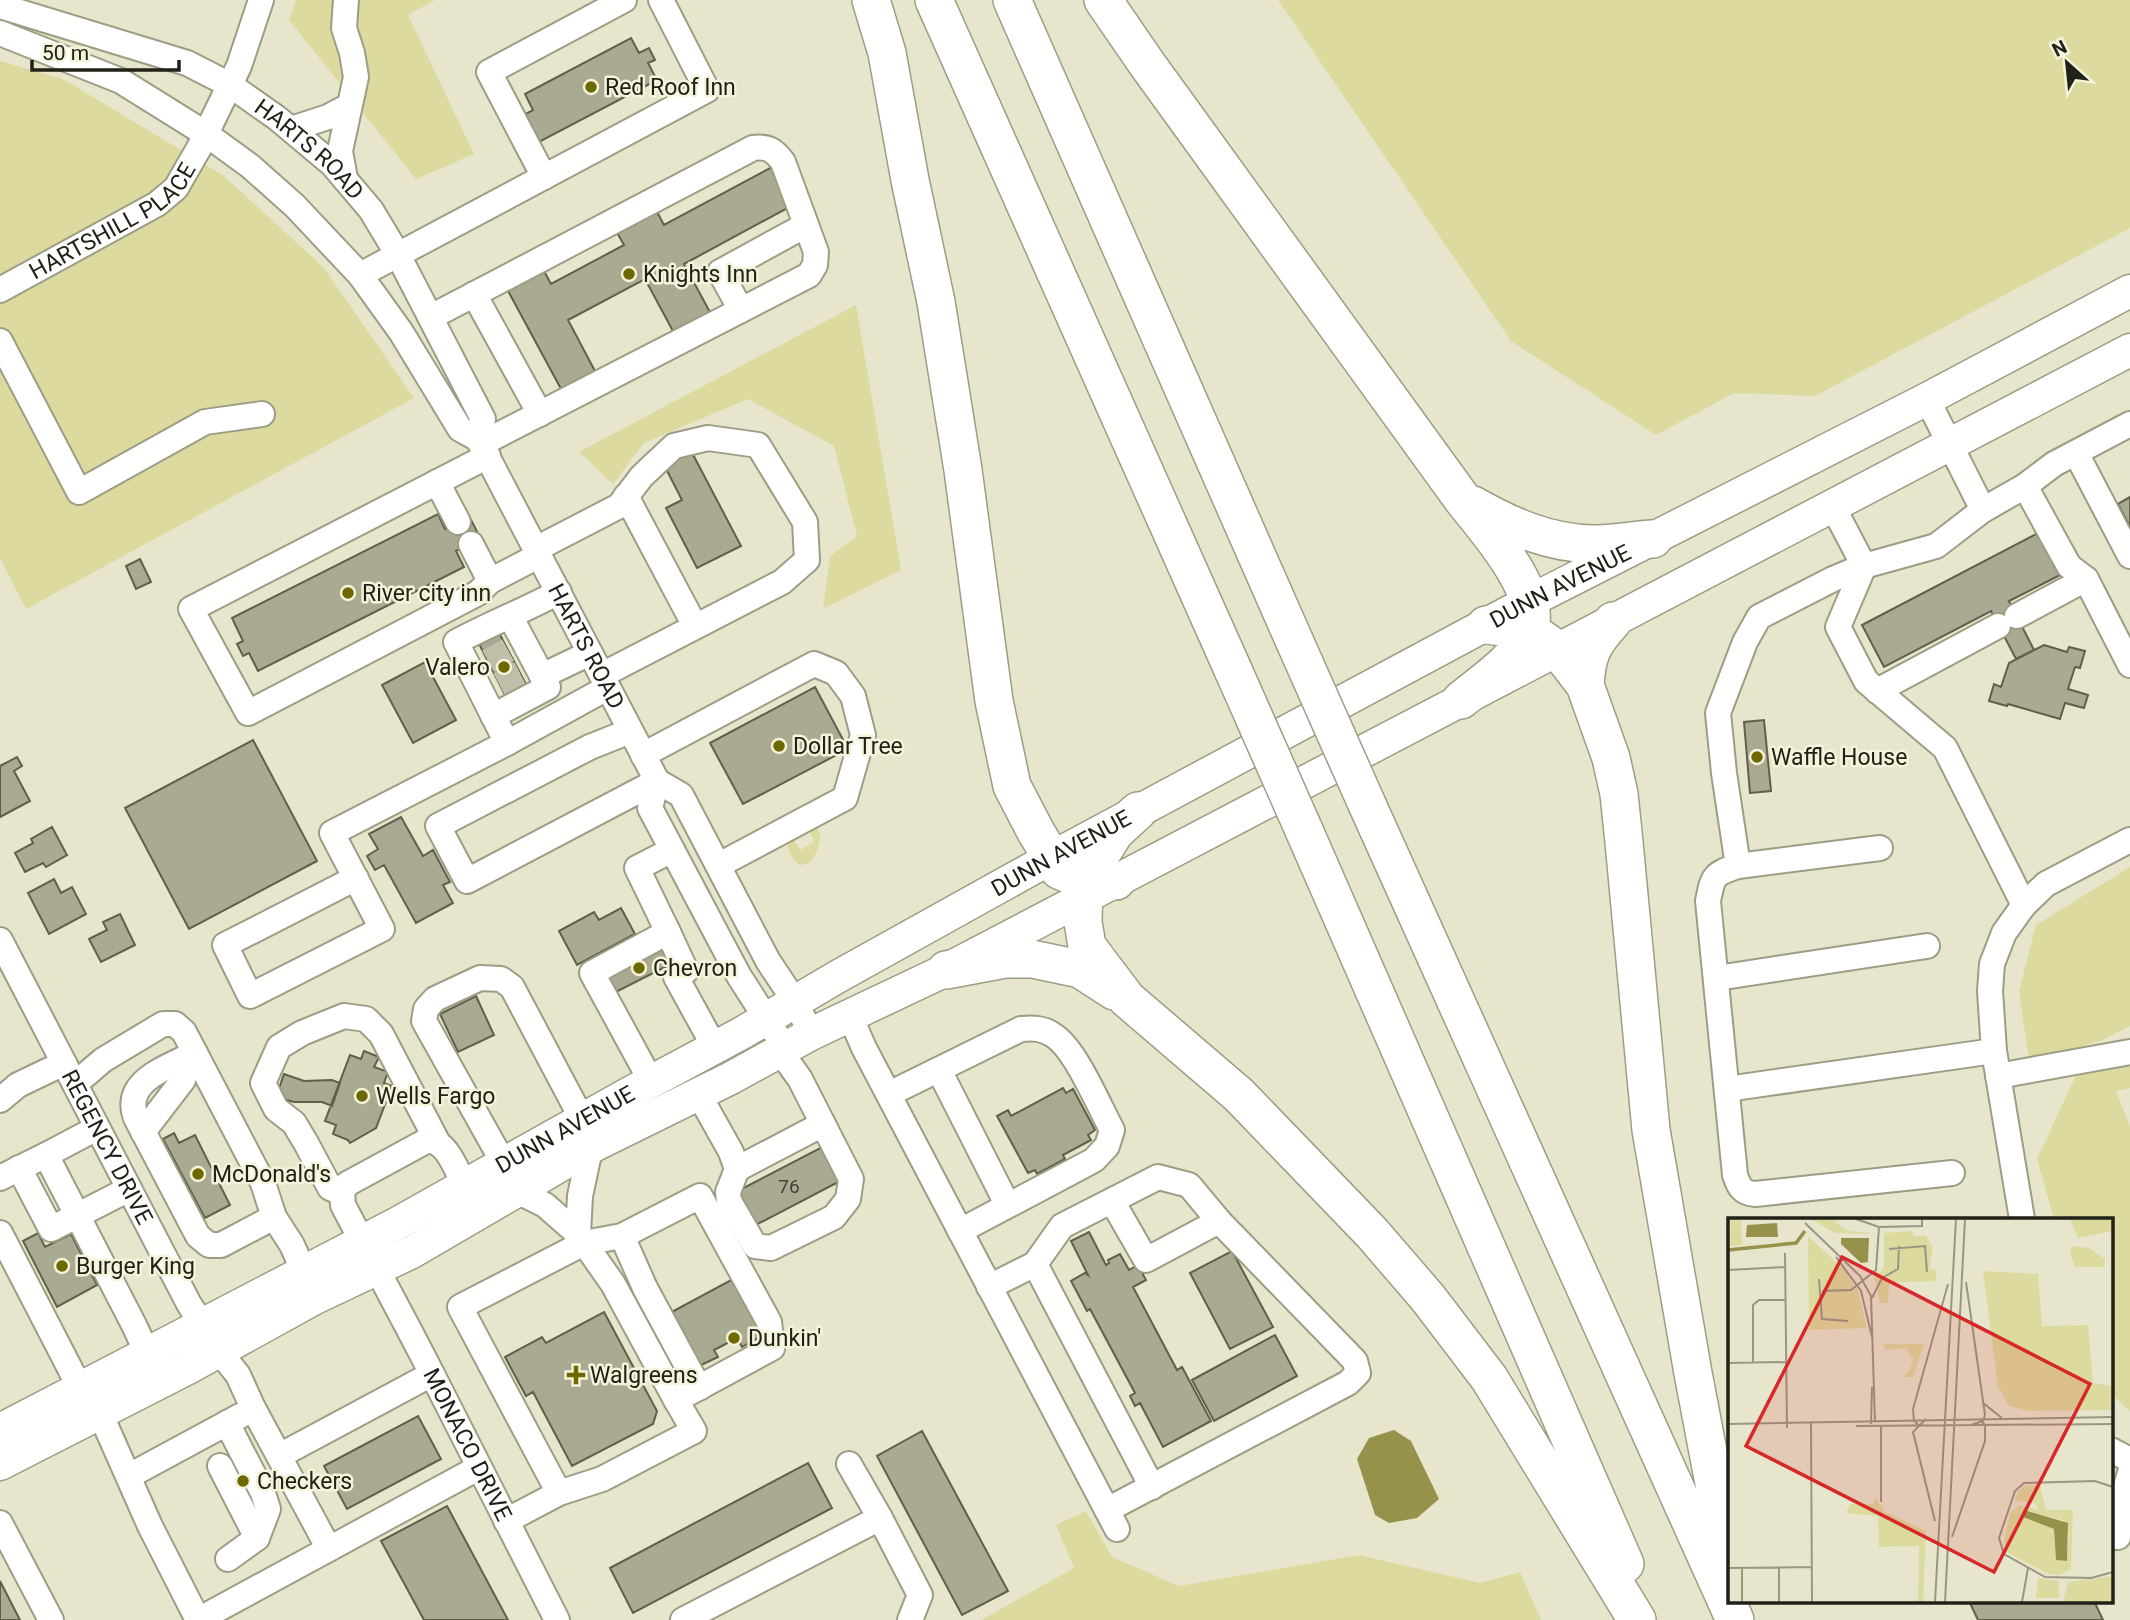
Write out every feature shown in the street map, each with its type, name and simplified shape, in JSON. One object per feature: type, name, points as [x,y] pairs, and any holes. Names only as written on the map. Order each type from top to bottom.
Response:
[{"type":"highway","points":[[871,0],[887,53],[936,302],[963,470],[1001,742],[1012,786],[1059,870],[1095,887]]},
{"type":"highway","points":[[934,0],[1303,828],[1650,1620]]},
{"type":"highway","points":[[1012,0],[1366,802],[1735,1620]]},
{"type":"highway","points":[[1103,0],[1463,500],[1505,554],[1521,580],[1538,627],[1585,685],[1611,758],[1619,794],[1651,1130],[1698,1400],[1728,1542]]},
{"type":"highway","points":[[1463,500],[1510,525],[1551,540],[1592,544],[1653,539]]},
{"type":"highway","points":[[1585,685],[1586,660],[1599,636],[1613,621]]},
{"type":"highway","points":[[1486,625],[1538,627]]},
{"type":"highway","points":[[1461,700],[1510,659],[1538,627]]},
{"type":"highway","points":[[1127,999],[1087,946],[1083,922],[1115,832],[1138,811]]},
{"type":"highway","points":[[946,970],[1005,959],[1032,959],[1080,969],[1127,999],[1257,1113],[1372,1233],[1428,1298],[1489,1378],[1636,1620]]},
{"type":"highway","points":[[1742,1602],[1747,1620]]},
{"type":"main road","name":"DUNN AVENUE","points":[[1538,627],[1653,539],[1927,399],[2130,291]]},
{"type":"main road","points":[[1538,627],[1613,621],[2130,350]]},
{"type":"main road","name":"DUNN AVENUE","points":[[0,1464],[100,1413],[304,1272],[369,1255],[412,1252],[519,1192],[587,1135],[628,1094],[796,1003],[837,977],[1051,858],[1486,625]]},
{"type":"main road","name":"DUNN AVENUE","points":[[2,1424],[147,1353],[210,1338],[323,1293],[369,1255],[465,1186],[504,1164],[698,1093],[792,1044],[946,970],[1095,887],[1461,700]]},
{"type":"street","name":"HARTSHILL PLACE","points":[[0,290],[157,204],[176,188],[239,66],[261,0]]},
{"type":"street","points":[[345,179],[340,152],[356,77],[344,28],[346,0]]},
{"type":"street","points":[[544,177],[489,72],[624,0]]},
{"type":"street","points":[[360,275],[707,90],[661,0]]},
{"type":"street","name":"HARTS ROAD","points":[[0,6],[187,64],[230,85],[291,129],[332,164],[371,209],[431,317],[483,419],[482,446]]},
{"type":"street","name":"HARTS ROAD","points":[[0,33],[121,81],[206,134],[250,166],[295,206],[360,275],[401,332],[460,429],[482,446],[657,781],[681,795],[768,961],[796,1003],[792,1044]]},
{"type":"street","points":[[291,129],[328,117],[349,106]]},
{"type":"street","points":[[355,878],[225,945],[250,996],[382,929],[332,833],[552,718],[604,681],[695,626],[782,582],[807,560],[805,522],[758,446],[708,438],[674,446],[642,476],[619,506],[490,581],[478,593],[248,713],[191,609],[437,482],[482,446],[540,414],[809,275],[816,265],[816,252],[783,162],[765,146],[753,148],[431,317]]},
{"type":"street","points":[[741,310],[720,272],[806,225]]},
{"type":"street","points":[[474,294],[540,414]]},
{"type":"street","points":[[0,341],[79,492],[205,422],[262,414]]},
{"type":"street","points":[[1927,399],[1983,510]]},
{"type":"street","points":[[1737,856],[1718,713],[1745,642],[1759,617],[1864,566],[1936,547],[1983,510],[2025,486],[2054,464],[2130,424]]},
{"type":"street","points":[[2076,453],[2130,556]]},
{"type":"street","points":[[437,482],[458,522]]},
{"type":"street","points":[[2025,486],[2069,566],[2086,579],[2130,665]]},
{"type":"street","points":[[626,496],[695,626]]},
{"type":"street","points":[[1832,505],[1864,566]]},
{"type":"street","points":[[471,544],[490,581]]},
{"type":"street","points":[[1864,566],[1838,627],[1866,681],[1945,748],[2024,905]]},
{"type":"street","points":[[1877,691],[2086,579]]},
{"type":"street","points":[[552,718],[497,656],[456,642],[559,593]]},
{"type":"street","points":[[497,656],[510,616]]},
{"type":"street","points":[[493,716],[520,681],[590,653]]},
{"type":"street","points":[[497,656],[520,681]]},
{"type":"street","points":[[643,755],[814,664],[836,673],[853,696],[863,735],[845,798],[719,865]]},
{"type":"street","points":[[493,716],[520,681]]},
{"type":"street","points":[[493,716],[507,743]]},
{"type":"street","points":[[630,731],[590,747],[438,827],[456,862],[467,881],[657,781]]},
{"type":"street","points":[[657,781],[650,808],[738,976],[766,1018],[792,1044],[800,1079],[851,1179],[848,1199],[834,1217],[772,1248],[755,1246],[729,1201],[728,1192],[737,1169],[731,1152],[698,1093]]},
{"type":"street","points":[[2022,1218],[1994,1051],[1990,991],[1992,964],[2004,933],[2024,905],[2046,884],[2130,840]]},
{"type":"street","points":[[1880,848],[1737,856],[1717,873],[1712,881],[1708,901],[1735,1175],[1739,1186],[1746,1193],[1755,1194],[1952,1173]]},
{"type":"street","points":[[672,850],[637,868],[686,971],[676,977],[715,1048]]},
{"type":"street","points":[[652,1083],[592,973],[668,932]]},
{"type":"street","name":"REGENCY DRIVE","points":[[0,940],[129,1189],[210,1338],[238,1376],[329,1549]]},
{"type":"street","points":[[1717,978],[1927,946]]},
{"type":"street","points":[[504,1164],[424,1021],[426,1009],[435,999],[480,978],[501,979],[512,986],[587,1135],[580,1196],[581,1239]]},
{"type":"street","points":[[437,1141],[428,1140],[346,1184],[342,1193],[330,1188],[294,1123],[276,1109],[263,1083],[279,1047],[302,1033],[344,1016],[366,1019],[381,1034],[437,1141],[444,1148],[465,1186]]},
{"type":"street","points":[[850,1016],[864,1048],[989,1287],[1112,1519],[1152,1487],[1348,1383],[1358,1373],[1355,1361],[1219,1222],[1189,1185],[1158,1177],[1062,1226],[1035,1264],[989,1287]]},
{"type":"street","points":[[0,1100],[19,1085],[70,1074],[103,1060],[163,1024],[175,1024],[184,1032],[188,1057],[263,1183],[274,1217],[292,1245],[304,1272]]},
{"type":"street","points":[[889,1094],[1021,1029],[1036,1027],[1055,1036],[1076,1062],[1112,1130],[1107,1146],[1094,1160],[960,1231]]},
{"type":"street","points":[[1727,1089],[1994,1051]]},
{"type":"street","points":[[1998,1076],[2130,1052]]},
{"type":"street","points":[[188,1057],[145,1079],[133,1098],[132,1109],[198,1236],[209,1245],[220,1245],[274,1217]]},
{"type":"street","points":[[939,1070],[1007,1204]]},
{"type":"street","points":[[737,1169],[823,1124]]},
{"type":"street","points":[[97,1128],[10,1173],[51,1229],[129,1189]]},
{"type":"street","points":[[46,1155],[147,1353]]},
{"type":"street","points":[[506,1521],[559,1493],[602,1479],[694,1431],[613,1284],[581,1239],[545,1205],[519,1192]]},
{"type":"street","name":"MONACO DRIVE","points":[[342,1193],[343,1205],[558,1620]]},
{"type":"street","points":[[559,1493],[460,1307],[581,1239],[622,1236],[700,1196],[769,1322],[772,1348],[676,1400]]},
{"type":"street","points":[[1112,1201],[1146,1260],[1219,1222]]},
{"type":"street","points":[[0,1233],[80,1388]]},
{"type":"street","points":[[622,1236],[645,1288],[699,1388]]},
{"type":"street","points":[[1035,1264],[1152,1487]]},
{"type":"street","points":[[279,1456],[432,1374]]},
{"type":"street","points":[[129,1476],[253,1408]]},
{"type":"street","points":[[100,1413],[150,1526],[198,1620],[478,1468]]},
{"type":"street","points":[[227,1423],[264,1493],[268,1509],[257,1538],[228,1559]]},
{"type":"street","points":[[204,1437],[257,1538]]},
{"type":"street","points":[[2112,1451],[2130,1460]]},
{"type":"street","points":[[849,1464],[920,1595],[910,1620]]},
{"type":"street","points":[[2118,1537],[2123,1496],[2130,1473]]},
{"type":"street","points":[[683,1620],[880,1518]]},
{"type":"street","points":[[0,1523],[51,1620]]},
{"type":"shaded area","points":[[296,0],[435,0],[408,15],[474,154],[416,179],[289,20]]},
{"type":"shaded area","points":[[1278,0],[2130,0],[2130,228],[1815,396],[1734,393],[1656,435],[1511,341]]},
{"type":"shaded area","points":[[0,61],[63,79],[224,176],[324,268],[414,398],[26,609],[0,558]]},
{"type":"shaded area","points":[[856,305],[901,570],[823,609],[830,556],[857,536],[834,446],[748,399],[644,443],[613,484],[579,452]]},
{"type":"shaded area","points":[[809,828],[817,828],[821,836],[813,859],[800,865],[788,848],[788,841],[793,838],[800,850],[814,842]]},
{"type":"shaded area","points":[[2130,867],[2130,1026],[2101,1041],[2029,1061],[2019,991],[2036,925]]},
{"type":"shaded area","points":[[2130,1060],[2130,1088],[2116,1091],[2130,1127],[2130,1411],[2112,1395],[2112,1218],[2054,1218],[2037,1159],[2078,1071]]},
{"type":"shaded area","points":[[1394,1430],[1411,1441],[1439,1499],[1417,1518],[1389,1523],[1375,1515],[1357,1459],[1369,1438]]},
{"type":"shaded area","points":[[1086,1511],[1112,1557],[1179,1586],[1359,1555],[1480,1583],[1520,1572],[1541,1620],[981,1620],[1074,1568],[1056,1525]]},
{"type":"building","name":"Red Roof Inn","points":[[631,38],[639,53],[649,48],[655,60],[648,63],[657,80],[539,142],[524,115],[533,110],[525,94]]},
{"type":"building","name":"Knights Inn","points":[[772,167],[793,205],[684,264],[711,314],[674,333],[645,279],[568,320],[595,371],[561,389],[507,289],[543,269],[551,284],[624,245],[615,229],[655,208],[664,225]]},
{"type":"building","points":[[688,445],[741,546],[697,568],[666,508],[682,500],[661,459]]},
{"type":"building","points":[[2130,497],[2130,527],[2118,504]]},
{"type":"building","name":"River city inn","points":[[438,514],[445,529],[469,516],[481,539],[456,551],[464,567],[258,671],[249,653],[243,656],[237,644],[243,641],[232,618]]},
{"type":"building","points":[[2042,531],[2064,573],[2009,601],[2034,650],[2016,659],[1991,611],[1884,667],[1862,625]]},
{"type":"building","points":[[140,559],[151,582],[136,589],[126,566]]},
{"type":"building","name":"Valero","points":[[497,629],[529,690],[508,701],[477,640]]},
{"type":"building","points":[[2044,645],[2067,652],[2069,647],[2085,651],[2080,668],[2075,667],[2068,689],[2088,695],[2084,708],[2065,703],[2060,719],[1989,701],[1994,684],[2001,687],[2009,663]]},
{"type":"building","points":[[425,662],[456,720],[413,743],[382,685]]},
{"type":"building","name":"Dollar Tree","points":[[815,687],[848,749],[743,804],[710,743]]},
{"type":"building","name":"Waffle House","points":[[1764,720],[1771,791],[1750,793],[1744,722]]},
{"type":"building","points":[[253,740],[317,861],[189,929],[125,808]]},
{"type":"building","points":[[17,757],[22,766],[14,771],[30,801],[0,817],[0,766]]},
{"type":"building","points":[[401,817],[423,856],[433,850],[450,882],[443,885],[453,903],[416,923],[384,865],[375,870],[367,856],[378,849],[369,834]]},
{"type":"building","points":[[52,827],[67,855],[46,867],[43,863],[25,872],[15,853],[33,843],[31,839]]},
{"type":"building","points":[[54,879],[61,893],[72,887],[86,914],[49,934],[28,893]]},
{"type":"building","points":[[621,908],[635,934],[577,965],[559,931],[594,912],[599,920]]},
{"type":"building","points":[[120,914],[135,945],[101,962],[89,939],[107,930],[103,922]]},
{"type":"building","name":"Chevron","points":[[664,941],[675,962],[614,993],[604,973]]},
{"type":"building","points":[[476,996],[494,1035],[458,1052],[440,1014]]},
{"type":"building","name":"Wells Fargo","points":[[364,1051],[379,1057],[374,1067],[388,1072],[384,1083],[392,1086],[376,1128],[350,1143],[333,1134],[336,1125],[325,1121],[350,1055],[361,1059]]},
{"type":"building","points":[[284,1074],[304,1081],[332,1080],[340,1083],[332,1106],[322,1102],[294,1102],[276,1097]]},
{"type":"building","points":[[1063,1088],[1066,1093],[1073,1089],[1095,1130],[1088,1135],[1091,1140],[1063,1155],[1065,1159],[1037,1174],[1035,1170],[1028,1173],[997,1116],[1008,1110],[1011,1116]]},
{"type":"building","name":"McDonald's","points":[[174,1133],[179,1143],[195,1135],[230,1205],[205,1218],[163,1139]]},
{"type":"building","points":[[826,1145],[844,1179],[752,1227],[734,1193]]},
{"type":"building","points":[[1089,1232],[1106,1265],[1108,1260],[1120,1254],[1129,1270],[1138,1265],[1146,1280],[1133,1287],[1177,1370],[1182,1367],[1211,1421],[1163,1447],[1140,1403],[1135,1406],[1130,1396],[1135,1393],[1090,1309],[1087,1311],[1071,1281],[1085,1273],[1088,1275],[1071,1241]]},
{"type":"building","name":"Burger King","points":[[38,1233],[45,1247],[71,1234],[97,1285],[57,1307],[23,1241]]},
{"type":"building","points":[[1232,1251],[1273,1327],[1230,1349],[1190,1273]]},
{"type":"building","points":[[733,1279],[763,1335],[742,1347],[737,1338],[714,1350],[718,1357],[695,1368],[668,1314]]},
{"type":"building","name":"Walgreens","points":[[604,1312],[657,1411],[653,1424],[572,1466],[533,1392],[526,1396],[505,1357],[542,1337],[546,1343]]},
{"type":"building","points":[[1275,1335],[1297,1376],[1214,1421],[1192,1380]]},
{"type":"building","points":[[418,1416],[441,1459],[347,1509],[324,1466]]},
{"type":"building","points":[[922,1431],[1008,1591],[962,1615],[877,1456]]},
{"type":"building","points":[[808,1463],[832,1508],[633,1613],[610,1568]]},
{"type":"building","points":[[447,1506],[508,1620],[424,1620],[381,1541]]},
{"type":"building","points":[[0,1581],[20,1620],[0,1620]]},
{"type":"building","points":[[1969,1602],[2094,1602],[2103,1620],[1978,1620]]},
{"type":"tunnel","points":[[488,661],[508,650]]},
{"type":"tunnel","points":[[499,684],[520,673]]},
{"type":"place","name":"Red Roof Inn","points":[[591,87]]},
{"type":"place","name":"Knights Inn","points":[[629,274]]},
{"type":"place","name":"River city inn","points":[[348,593]]},
{"type":"place","name":"Valero","points":[[504,667]]},
{"type":"place","name":"Dollar Tree","points":[[779,746]]},
{"type":"place","name":"Waffle House","points":[[1757,757]]},
{"type":"place","name":"Chevron","points":[[639,968]]},
{"type":"place","name":"Wells Fargo","points":[[362,1096]]},
{"type":"place","name":"McDonald's","points":[[198,1174]]},
{"type":"place","name":"Burger King","points":[[62,1266]]},
{"type":"place","name":"Dunkin'","points":[[734,1338]]},
{"type":"place","name":"Walgreens","points":[[576,1375]]},
{"type":"place","name":"Checkers","points":[[243,1481]]}]
